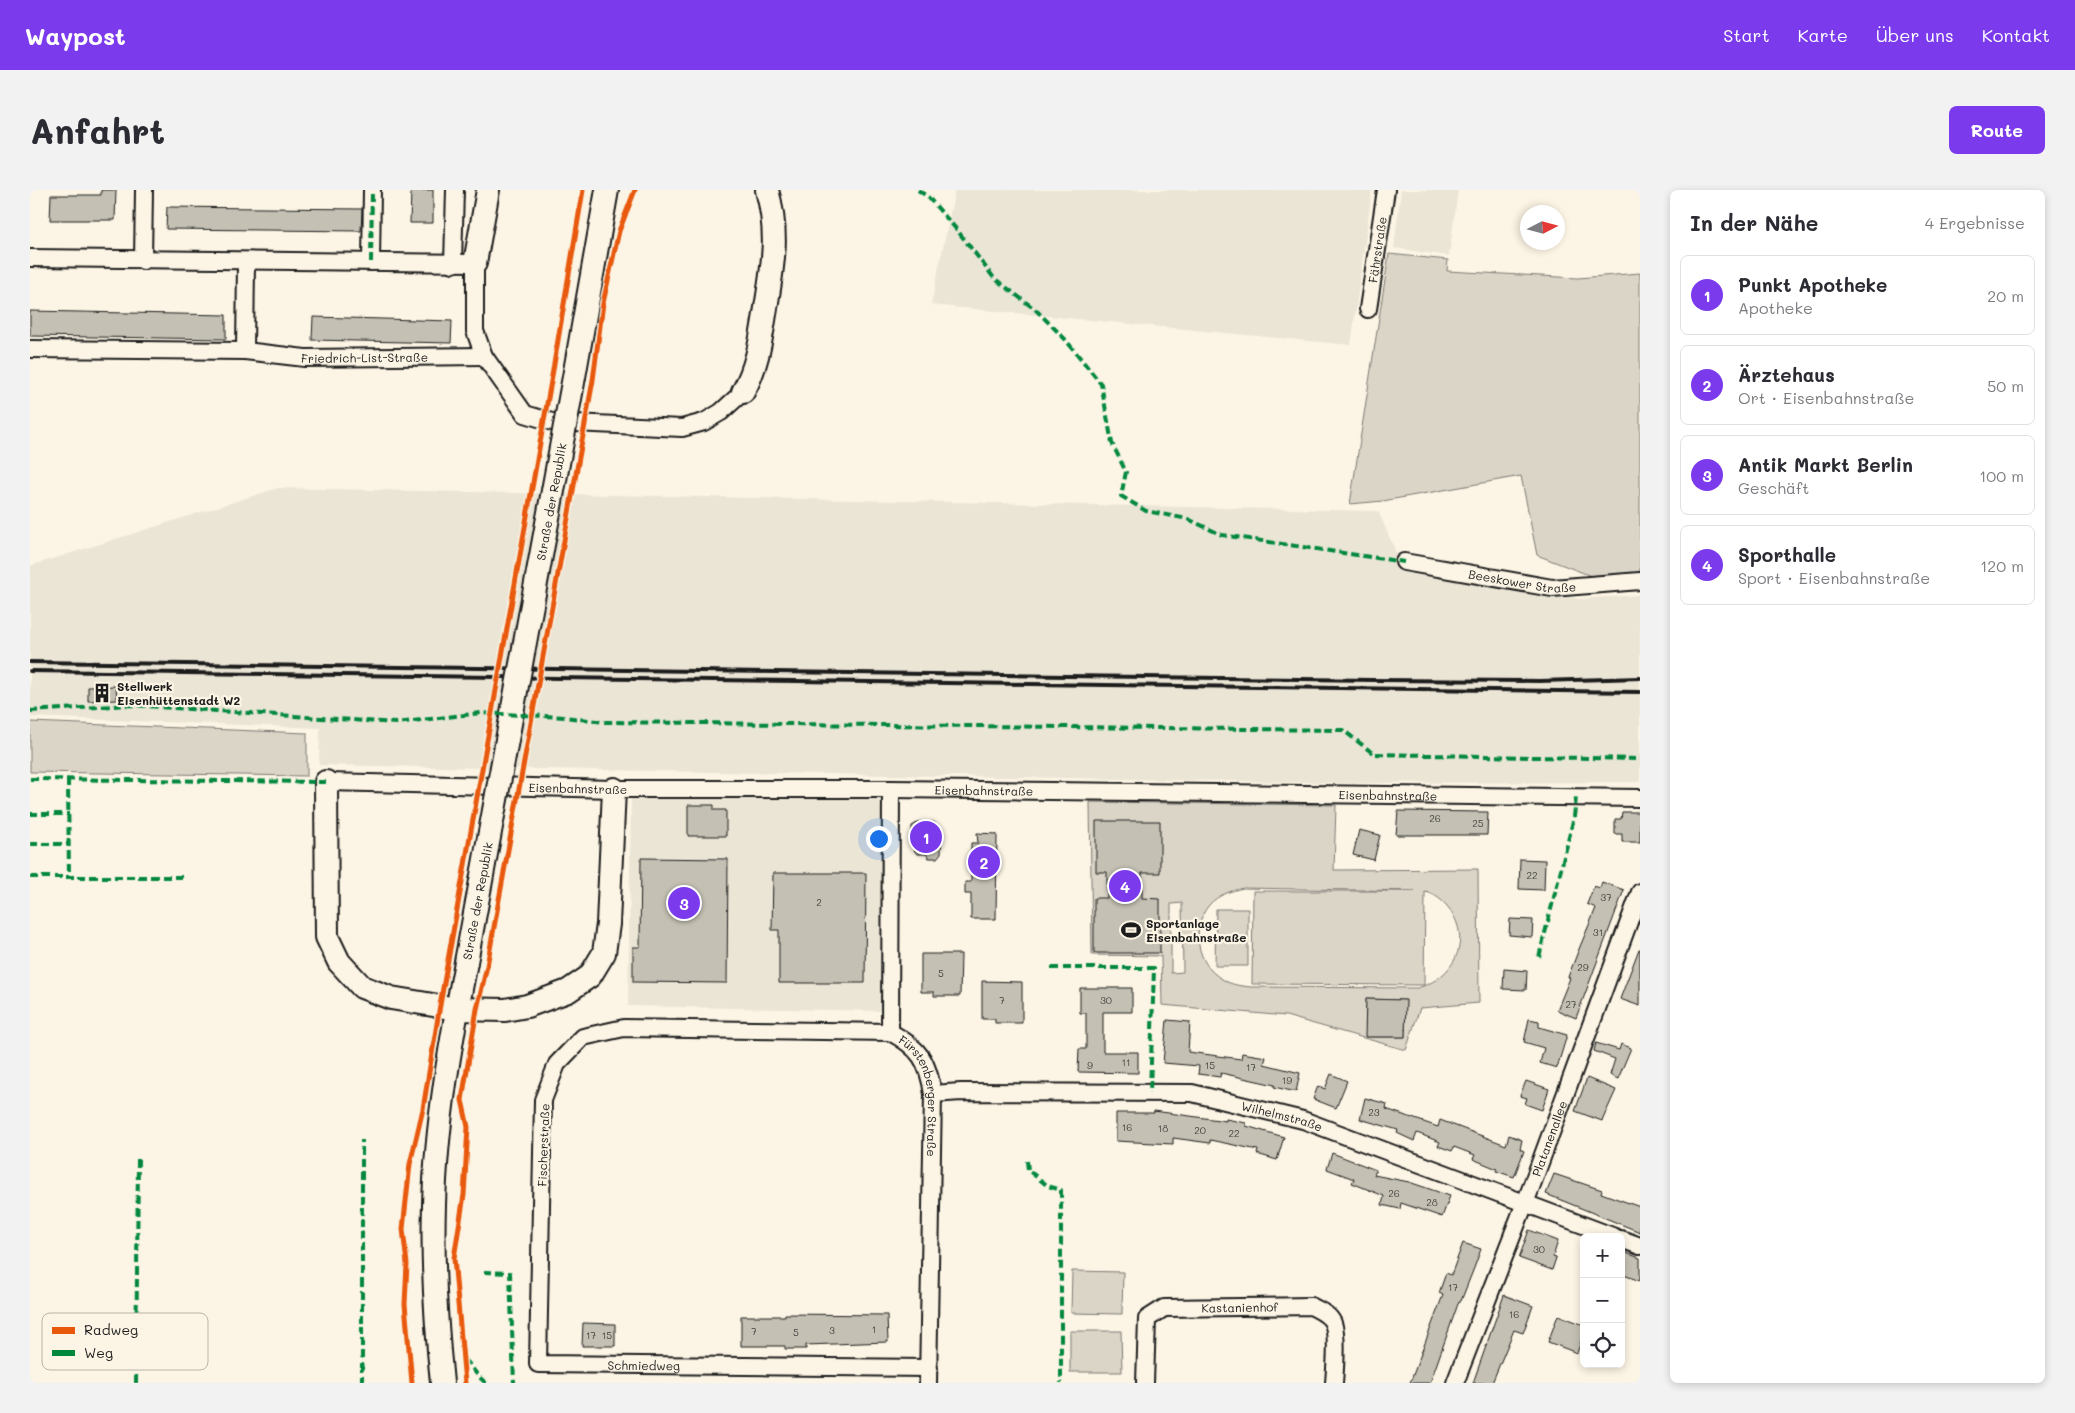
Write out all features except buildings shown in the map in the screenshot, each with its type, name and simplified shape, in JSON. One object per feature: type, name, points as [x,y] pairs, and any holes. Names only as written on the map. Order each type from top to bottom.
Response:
[{"type":"main road","points":[[475,263],[488,190]]},
{"type":"main road","name":"Straße der Republik","points":[[442,1383],[435,1316],[434,1205],[441,1120],[457,1009],[607,190]]},
{"type":"main road","points":[[743,392],[752,376],[758,357],[775,250],[774,214],[767,190]]},
{"type":"main road","points":[[326,782],[327,937],[339,962],[362,987],[391,998],[457,1009],[505,1010],[527,1006],[568,991],[590,976],[604,952],[608,924],[614,789]]},
{"type":"street","points":[[143,261],[144,190]]},
{"type":"street","points":[[371,262],[372,190]]},
{"type":"street","points":[[453,264],[455,190]]},
{"type":"street","name":"Fährstraße","points":[[1368,309],[1386,190]]},
{"type":"street","points":[[30,258],[143,261],[475,263],[475,331],[484,356],[525,414],[552,422],[682,428],[704,422],[721,412],[743,392]]},
{"type":"street","points":[[245,351],[246,262]]},
{"type":"street","name":"Friedrich-List-Straße","points":[[30,349],[245,351],[305,358],[484,356]]},
{"type":"street","name":"Beeskower Straße","points":[[1404,562],[1552,588],[1640,581]]},
{"type":"street","name":"Eisenbahnstraße","points":[[326,782],[614,789],[891,789],[1640,798]]},
{"type":"street","name":"Fürstenberger Straße","points":[[891,789],[890,1032],[910,1042],[924,1061],[930,1076],[933,1094],[929,1376]]},
{"type":"street","name":"Platanenallee","points":[[1455,1383],[1525,1202],[1640,892]]},
{"type":"street","name":"Fischerstraße","points":[[538,1364],[543,1100],[557,1064],[583,1037],[624,1028],[890,1032]]},
{"type":"street","name":"Wilhelmstraße","points":[[933,1094],[961,1092],[1192,1093],[1303,1120],[1605,1233]]},
{"type":"street","points":[[1625,1240],[1640,1246]]},
{"type":"street","name":"Kastanienhof","points":[[1145,1383],[1147,1319],[1164,1308],[1311,1306],[1325,1314],[1333,1324],[1336,1359],[1334,1383]]},
{"type":"street","name":"Schmiedweg","points":[[538,1364],[929,1376]]},
{"type":"shaded area","points":[[955,190],[1372,190],[1351,345],[931,305]]},
{"type":"shaded area","points":[[1401,190],[1458,190],[1449,256],[1394,248]]},
{"type":"shaded area","points":[[1389,254],[1448,260],[1447,271],[1578,278],[1640,273],[1640,575],[1599,579],[1537,555],[1521,476],[1383,501],[1350,504]]},
{"type":"shaded area","points":[[278,488],[1378,511],[1403,568],[1579,599],[1640,595],[1640,782],[1349,783],[319,765],[320,728],[30,717],[30,566]]},
{"type":"shaded area","points":[[30,722],[307,733],[307,776],[30,772]]},
{"type":"shaded area","points":[[886,796],[881,1011],[628,1006],[631,798]]},
{"type":"shaded area","points":[[1090,802],[1336,805],[1334,870],[1478,869],[1479,1003],[1420,1008],[1406,1050],[1286,1016],[1162,1005],[1161,956],[1092,955]],"holes":[[[1243,888],[1415,891],[1253,891],[1252,984],[1424,985],[1425,892],[1443,901],[1455,919],[1459,931],[1459,944],[1456,956],[1442,976],[1430,983],[1417,988],[1251,987],[1232,984],[1213,973],[1207,965],[1202,955],[1198,935],[1203,914],[1209,905],[1220,896]],[[1182,903],[1183,972],[1171,973],[1171,904]],[[1366,999],[1405,1000],[1405,1037],[1366,1037]]]},
{"type":"shaded area","points":[[1216,909],[1248,909],[1248,966],[1215,966]]},
{"type":"shaded area","points":[[1072,1271],[1123,1272],[1122,1314],[1071,1313]]},
{"type":"shaded area","points":[[1070,1331],[1121,1331],[1122,1372],[1070,1372]]},
{"type":"railway","points":[[30,662],[1372,680],[1540,681],[1640,678]]},
{"type":"railway","points":[[30,671],[1640,692]]},
{"type":"marked path","points":[[371,262],[372,190]]},
{"type":"marked path","points":[[918,190],[928,197],[957,230],[994,278],[1036,310],[1065,339],[1101,384],[1112,443],[1126,472],[1121,496],[1146,511],[1188,519],[1222,535],[1404,562]]},
{"type":"marked path","points":[[30,711],[130,705],[396,723],[481,713],[565,717],[605,722],[1343,730],[1374,754],[1640,759]]},
{"type":"marked path","points":[[30,779],[326,782]]},
{"type":"marked path","points":[[68,779],[69,877]]},
{"type":"marked path","points":[[1539,957],[1574,817],[1576,797]]},
{"type":"marked path","points":[[30,814],[69,814]]},
{"type":"marked path","points":[[30,844],[69,844]]},
{"type":"marked path","points":[[30,877],[184,877]]},
{"type":"marked path","points":[[1051,968],[1154,968],[1150,1093]]},
{"type":"marked path","points":[[362,1140],[362,1383]]},
{"type":"marked path","points":[[137,1313],[138,1159]]},
{"type":"marked path","points":[[1027,1161],[1028,1170],[1048,1186],[1061,1190],[1061,1383]]},
{"type":"marked path","points":[[484,1272],[510,1273],[514,1383]]},
{"type":"marked path","points":[[465,1359],[486,1383]]},
{"type":"marked path","points":[[136,1370],[136,1383]]},
{"type":"cycle path","points":[[412,1383],[405,1304],[407,1264],[403,1229],[410,1164],[423,1109],[583,190]]},
{"type":"cycle path","points":[[465,1383],[454,1258],[464,1195],[468,1127],[462,1100],[477,1009],[487,966],[593,380],[603,303],[619,231],[635,190]]},
{"type":"place","name":"Stellwerk Eisenhüttenstadt W2","points":[[102,693]]},
{"type":"place","name":"Punkt Apotheke","points":[[926,837]]},
{"type":"place","name":"Ärztehaus","points":[[984,862]]},
{"type":"place","name":"Sporthalle","points":[[1125,886]]},
{"type":"place","name":"Antik Markt Berlin","points":[[684,903]]},
{"type":"place","name":"Sportanlage Eisenbahnstraße","points":[[1131,930]]}]
